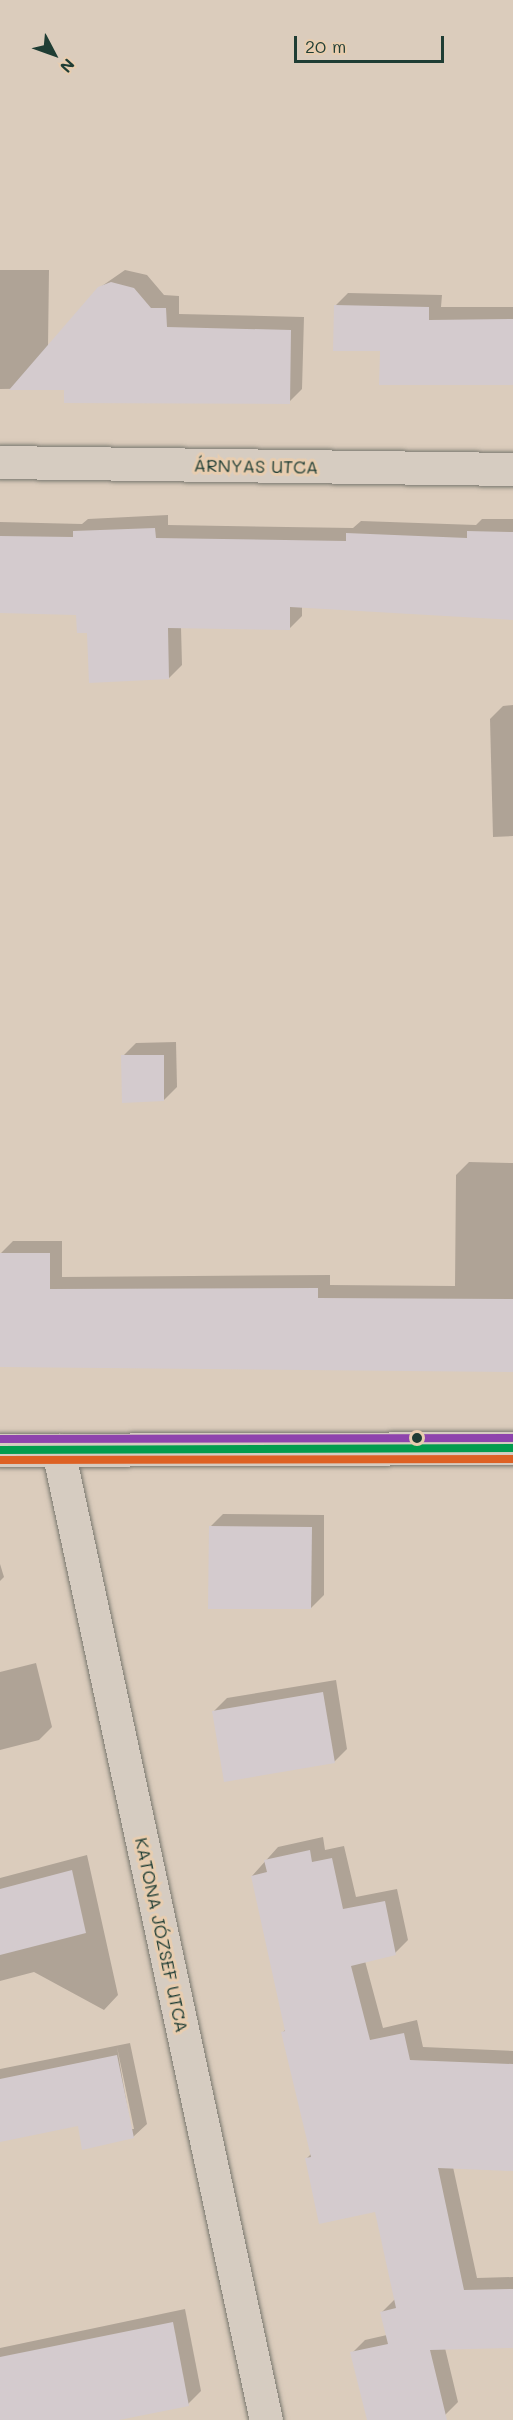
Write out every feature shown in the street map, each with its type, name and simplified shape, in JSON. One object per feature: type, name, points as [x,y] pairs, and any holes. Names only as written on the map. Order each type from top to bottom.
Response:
[{"type":"street","name":"ÁRNYAS UTCA","points":[[0,462],[513,470]]},
{"type":"street","points":[[0,1450],[513,1448]]},
{"type":"street","name":"KATONA JÓZSEF UTCA","points":[[58,1450],[266,2420]]},
{"type":"building","points":[[111,282],[134,288],[151,308],[166,308],[167,327],[291,330],[290,404],[64,403],[64,390],[9,390],[98,287]]},
{"type":"building","points":[[334,305],[429,307],[429,320],[513,319],[513,385],[379,385],[380,351],[333,351]]},
{"type":"building","points":[[155,528],[156,538],[346,541],[346,533],[467,538],[467,531],[513,532],[513,620],[290,607],[290,630],[168,628],[169,679],[89,683],[87,633],[77,633],[76,615],[0,613],[0,536],[73,537],[73,531]]},
{"type":"building","points":[[121,1055],[164,1055],[164,1101],[122,1103]]},
{"type":"building","points":[[0,1253],[50,1253],[50,1289],[318,1288],[318,1298],[513,1299],[513,1372],[0,1367]]},
{"type":"building","points":[[209,1526],[312,1527],[311,1609],[208,1609]]},
{"type":"building","points":[[323,1692],[335,1763],[224,1782],[212,1711]]},
{"type":"building","points":[[310,1850],[312,1862],[332,1858],[343,1909],[385,1901],[396,1955],[351,1966],[370,2040],[404,2033],[410,2060],[513,2064],[513,2171],[438,2168],[464,2290],[513,2289],[513,2348],[430,2350],[447,2420],[367,2420],[350,2352],[388,2344],[380,2312],[396,2308],[375,2212],[319,2224],[305,2158],[311,2157],[281,2032],[285,2031],[251,1876],[267,1872],[264,1860]]},
{"type":"building","points":[[72,1870],[86,1933],[0,1955],[0,1889]]},
{"type":"building","points":[[117,2055],[134,2138],[82,2150],[78,2126],[0,2142],[0,2079]]},
{"type":"building","points":[[173,2322],[189,2406],[119,2420],[0,2420],[0,2357]]},
{"type":"transit line","points":[[0,1439],[513,1438]]},
{"type":"transit line","points":[[0,1450],[513,1448]]},
{"type":"transit line","points":[[0,1460],[513,1459]]}]
